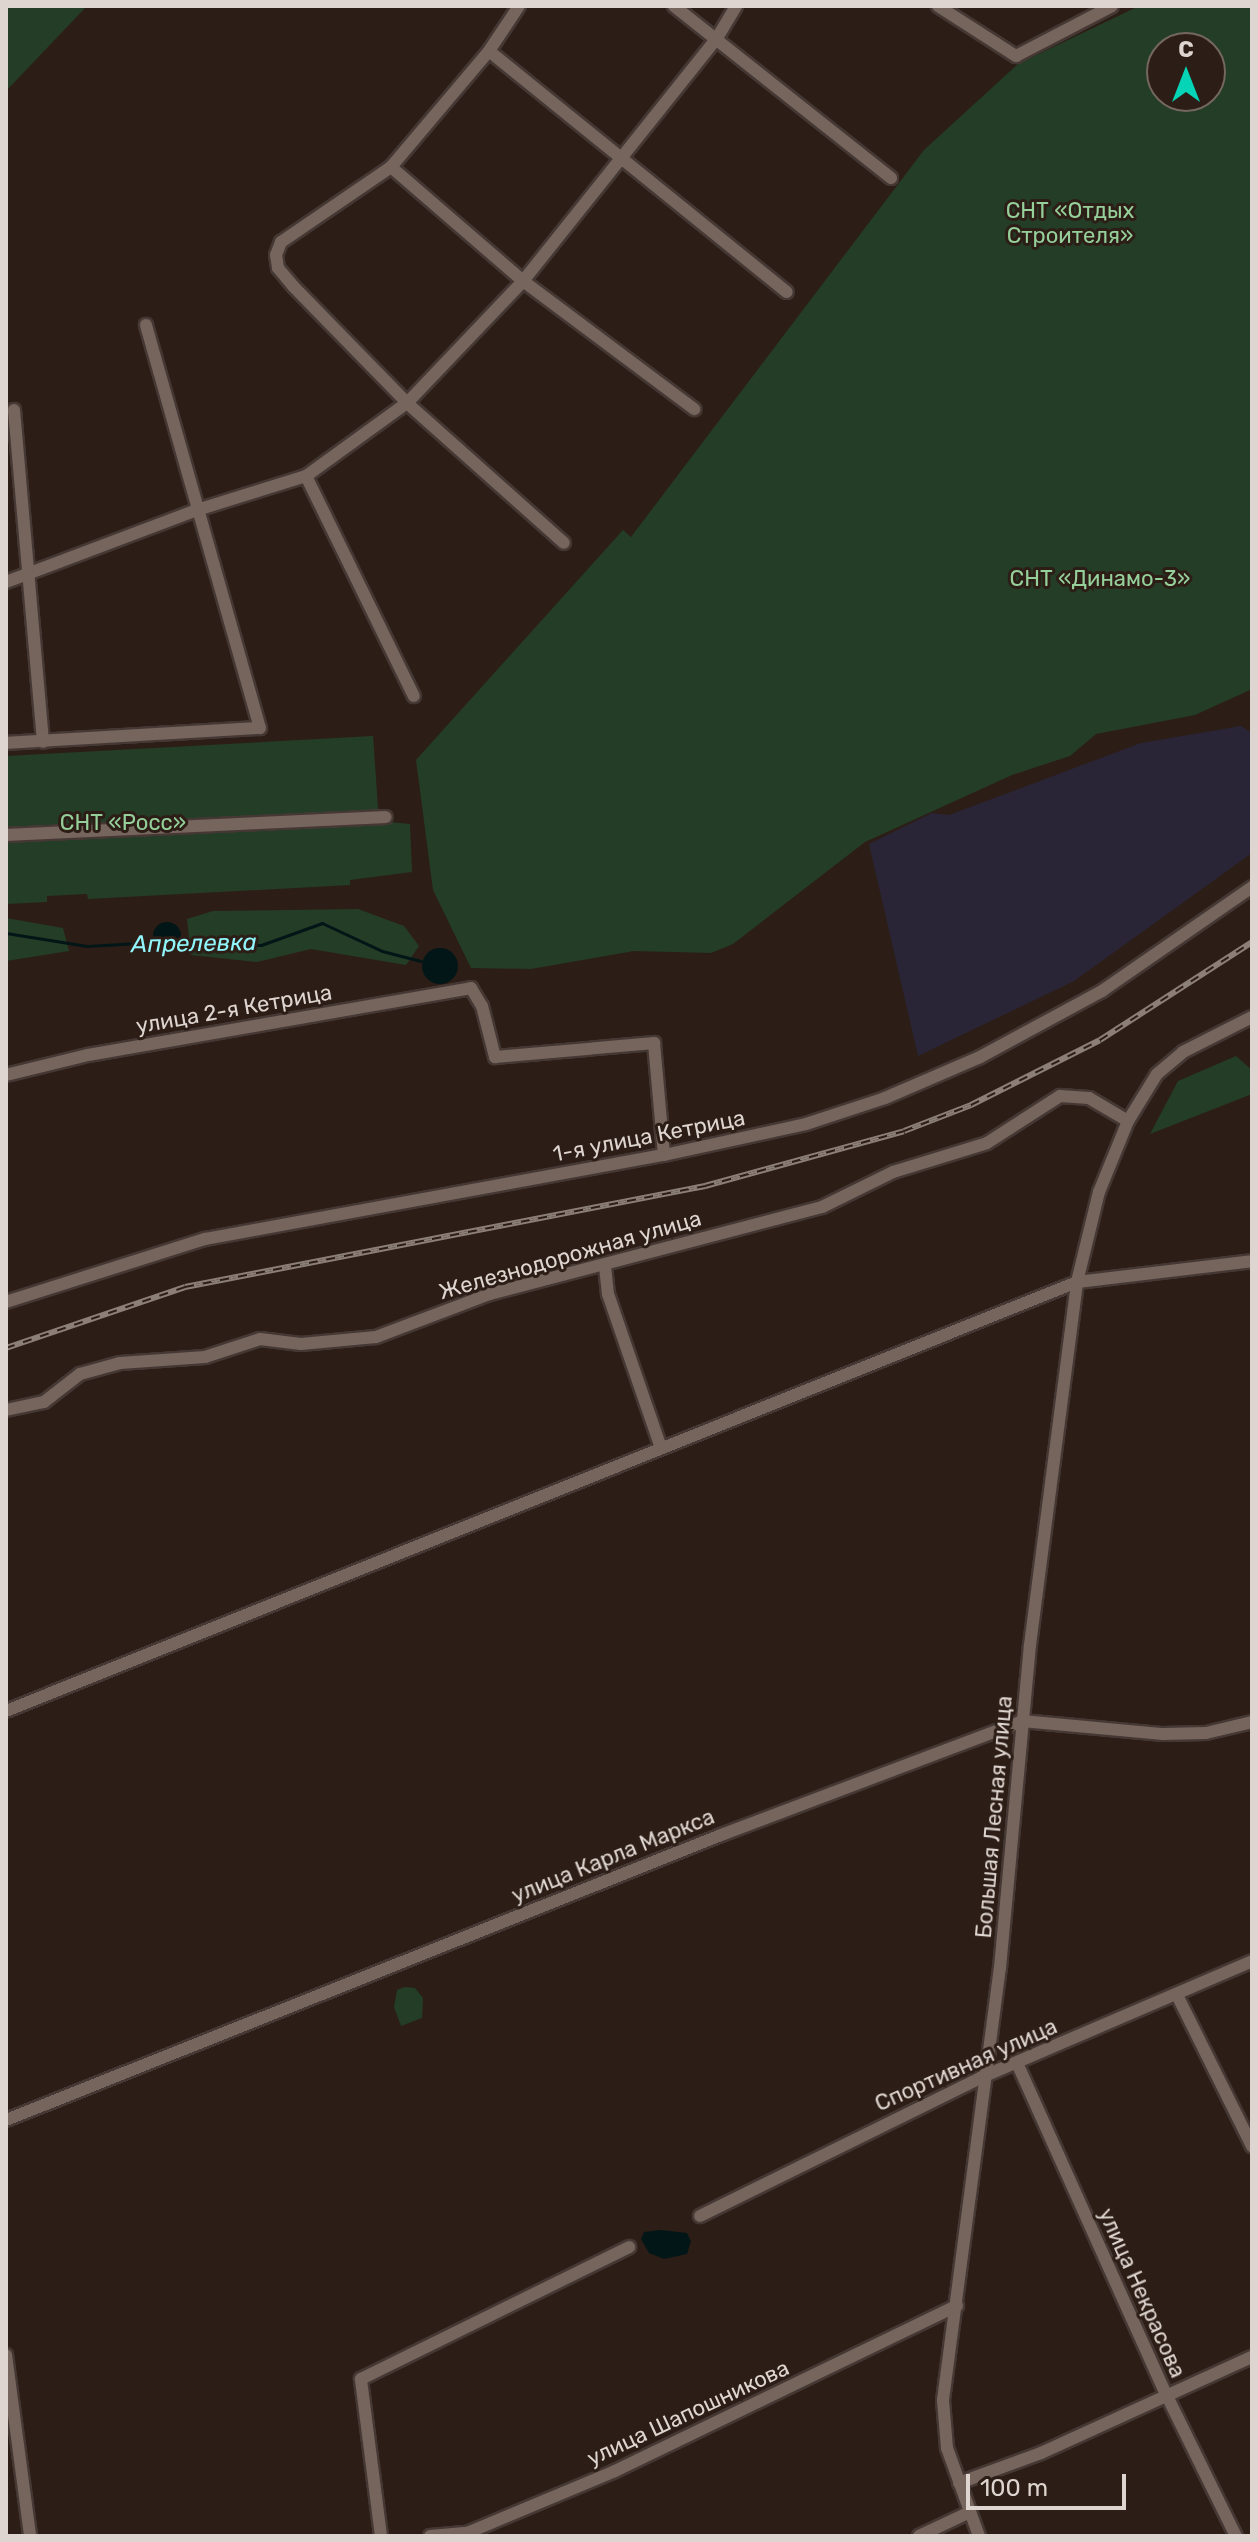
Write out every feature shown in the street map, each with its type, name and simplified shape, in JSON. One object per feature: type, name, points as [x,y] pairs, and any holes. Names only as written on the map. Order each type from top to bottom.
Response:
[{"type":"street","points":[[519,6],[489,51],[391,167],[281,242],[276,255],[278,268],[293,286],[407,403],[564,543]]},
{"type":"street","points":[[674,6],[891,178]]},
{"type":"street","points":[[6,582],[197,510],[306,476],[407,403],[523,281],[717,38],[736,6]]},
{"type":"street","points":[[938,6],[1016,56],[1112,6]]},
{"type":"street","points":[[489,51],[619,161],[787,292]]},
{"type":"street","points":[[391,167],[523,281],[694,409]]},
{"type":"street","points":[[6,743],[260,728],[146,325]]},
{"type":"street","points":[[14,410],[43,742]]},
{"type":"street","points":[[306,476],[414,696]]},
{"type":"street","points":[[6,835],[386,817]]},
{"type":"street","name":"1-я улица Кетрица","points":[[6,1302],[205,1239],[664,1155],[806,1124],[885,1098],[980,1057],[1102,991],[1252,887]]},
{"type":"street","name":"улица 2-я Кетрица","points":[[6,1075],[88,1055],[471,988],[482,1006],[495,1057],[654,1043],[664,1155]]},
{"type":"street","name":"Большая Лесная улица","points":[[979,2536],[947,2448],[943,2400],[957,2306],[982,2077],[1000,1968],[1022,1721],[1077,1282],[1099,1192],[1128,1121],[1157,1074],[1183,1052],[1252,1017]]},
{"type":"street","name":"Железнодорожная улица","points":[[6,1410],[44,1402],[80,1374],[120,1363],[205,1357],[260,1339],[294,1344],[358,1341],[490,1294],[822,1207],[905,1167],[987,1143],[1060,1096],[1089,1098],[1128,1121]]},
{"type":"street","points":[[6,1711],[660,1445],[1077,1282],[1252,1261]]},
{"type":"street","points":[[605,1266],[608,1294],[660,1445]]},
{"type":"street","name":"улица Карла Маркса","points":[[6,2120],[707,1840],[1022,1721],[1163,1734],[1206,1733],[1252,1722]]},
{"type":"street","name":"Спортивная улица","points":[[700,2216],[982,2077],[1252,1961]]},
{"type":"street","points":[[1177,1995],[1252,2146]]},
{"type":"street","name":"улица Некрасова","points":[[1017,2063],[1166,2394],[1236,2536]]},
{"type":"street","points":[[381,2536],[361,2379],[629,2247]]},
{"type":"street","name":"улица Шапошникова","points":[[430,2536],[467,2533],[615,2471],[957,2306]]},
{"type":"street","points":[[6,2355],[30,2536]]},
{"type":"street","points":[[959,2483],[1041,2453],[1252,2357]]},
{"type":"street","points":[[919,2536],[970,2512]]},
{"type":"shaded area","points":[[1241,726],[1252,733],[1252,853],[1074,981],[918,1056],[869,844],[932,813],[949,815],[1141,743]]},
{"type":"shaded area","points":[[167,922],[177,926],[181,936],[177,946],[167,950],[157,946],[153,936],[157,926]]},
{"type":"shaded area","points":[[440,948],[453,953],[458,966],[453,979],[440,984],[427,979],[422,966],[427,953]]},
{"type":"shaded area","points":[[644,2232],[687,2233],[691,2241],[687,2254],[664,2259],[649,2253],[641,2239]]},
{"type":"green space","points":[[6,6],[87,6],[6,91]]},
{"type":"green space","points":[[1139,6],[1252,6],[1252,689],[1195,715],[1096,734],[1070,756],[1012,775],[865,842],[733,944],[711,953],[634,951],[531,969],[471,968],[433,890],[416,760],[623,530],[631,537],[924,150],[1018,64]]},
{"type":"green space","name":"СНТ «Росс»","points":[[373,736],[379,821],[410,824],[412,872],[350,880],[350,885],[88,899],[87,894],[47,896],[47,902],[6,904],[6,756]]},
{"type":"green space","points":[[358,909],[404,926],[419,946],[406,965],[311,949],[257,962],[191,955],[187,919],[213,911]]},
{"type":"green space","points":[[6,918],[63,928],[69,951],[6,961]]},
{"type":"green space","points":[[1236,1056],[1252,1070],[1252,1094],[1150,1134],[1178,1081]]},
{"type":"green space","points":[[415,1988],[423,1998],[422,2018],[401,2026],[394,2007],[397,1990]]},
{"type":"waterway","name":"Апрелевка","points":[[176,942],[261,945],[322,923],[382,951],[421,961]]},
{"type":"waterway","name":"Апрелевка","points":[[6,933],[87,946],[156,942]]},
{"type":"railway","points":[[6,1348],[185,1287],[705,1186],[904,1131],[971,1105],[1100,1040],[1252,942]]},
{"type":"park label","name":"СНТ «Отдых Строителя»","points":[[1070,222]]},
{"type":"park label","name":"СНТ «Динамо-3»","points":[[1100,579]]}]
